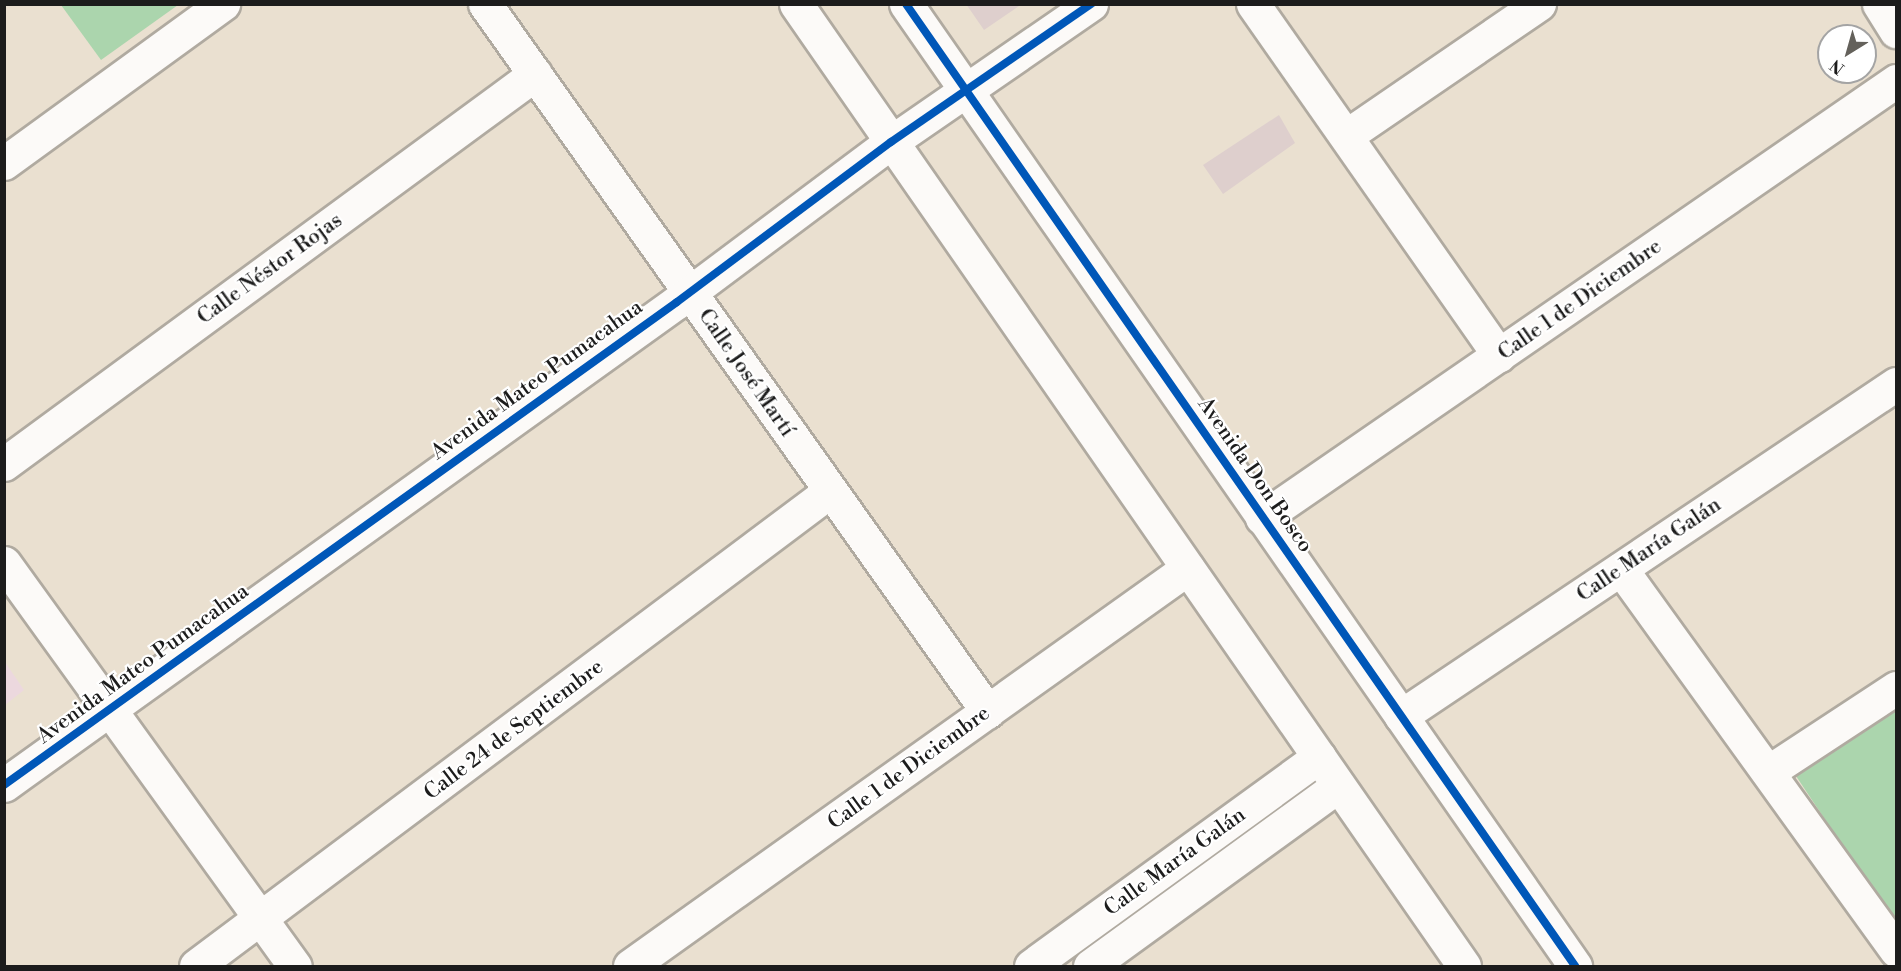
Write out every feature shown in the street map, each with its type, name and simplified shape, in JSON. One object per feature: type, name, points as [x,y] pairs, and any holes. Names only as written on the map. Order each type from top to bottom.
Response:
[{"type":"street","points":[[9,150],[223,4]]},
{"type":"street","name":"Calle José Martí","points":[[485,4],[988,712]]},
{"type":"street","points":[[796,4],[1464,966]]},
{"type":"street","name":"Avenida Don Bosco","points":[[906,4],[1575,966]]},
{"type":"street","name":"Avenida Mateo Pumacahua","points":[[4,785],[689,292],[891,142],[967,92],[1091,4]]},
{"type":"street","points":[[1253,4],[1499,355]]},
{"type":"street","points":[[1346,136],[1539,4]]},
{"type":"street","points":[[1879,4],[1896,31]]},
{"type":"street","name":"Calle Néstor Rojas","points":[[4,464],[534,74]]},
{"type":"street","name":"Calle 1 de Diciembre","points":[[1262,518],[1896,81]]},
{"type":"street","name":"Calle María Galán","points":[[1401,716],[1896,384]]},
{"type":"street","name":"Calle 24 de Septiembre","points":[[196,966],[830,491]]},
{"type":"street","points":[[4,562],[296,966]]},
{"type":"street","name":"Calle 1 de Diciembre","points":[[630,966],[1188,568]]},
{"type":"street","points":[[1621,569],[1896,950]]},
{"type":"street","points":[[1768,772],[1896,688]]},
{"type":"street","name":"Calle María Galán","points":[[1031,966],[1319,758]]},
{"type":"street","name":"Calle María Galán","points":[[1090,966],[1338,786]]},
{"type":"shaded area","points":[[5,662],[24,690],[4,705]]},
{"type":"green space","points":[[61,5],[178,5],[101,60]]},
{"type":"green space","points":[[1896,711],[1896,926],[1796,776]]},
{"type":"building","points":[[966,4],[1022,4],[984,30]]},
{"type":"building","points":[[1279,115],[1295,143],[1223,194],[1203,165]]},
{"type":"cycle path","points":[[906,4],[1575,966]]},
{"type":"cycle path","points":[[4,785],[677,302],[891,142],[1091,4]]}]
